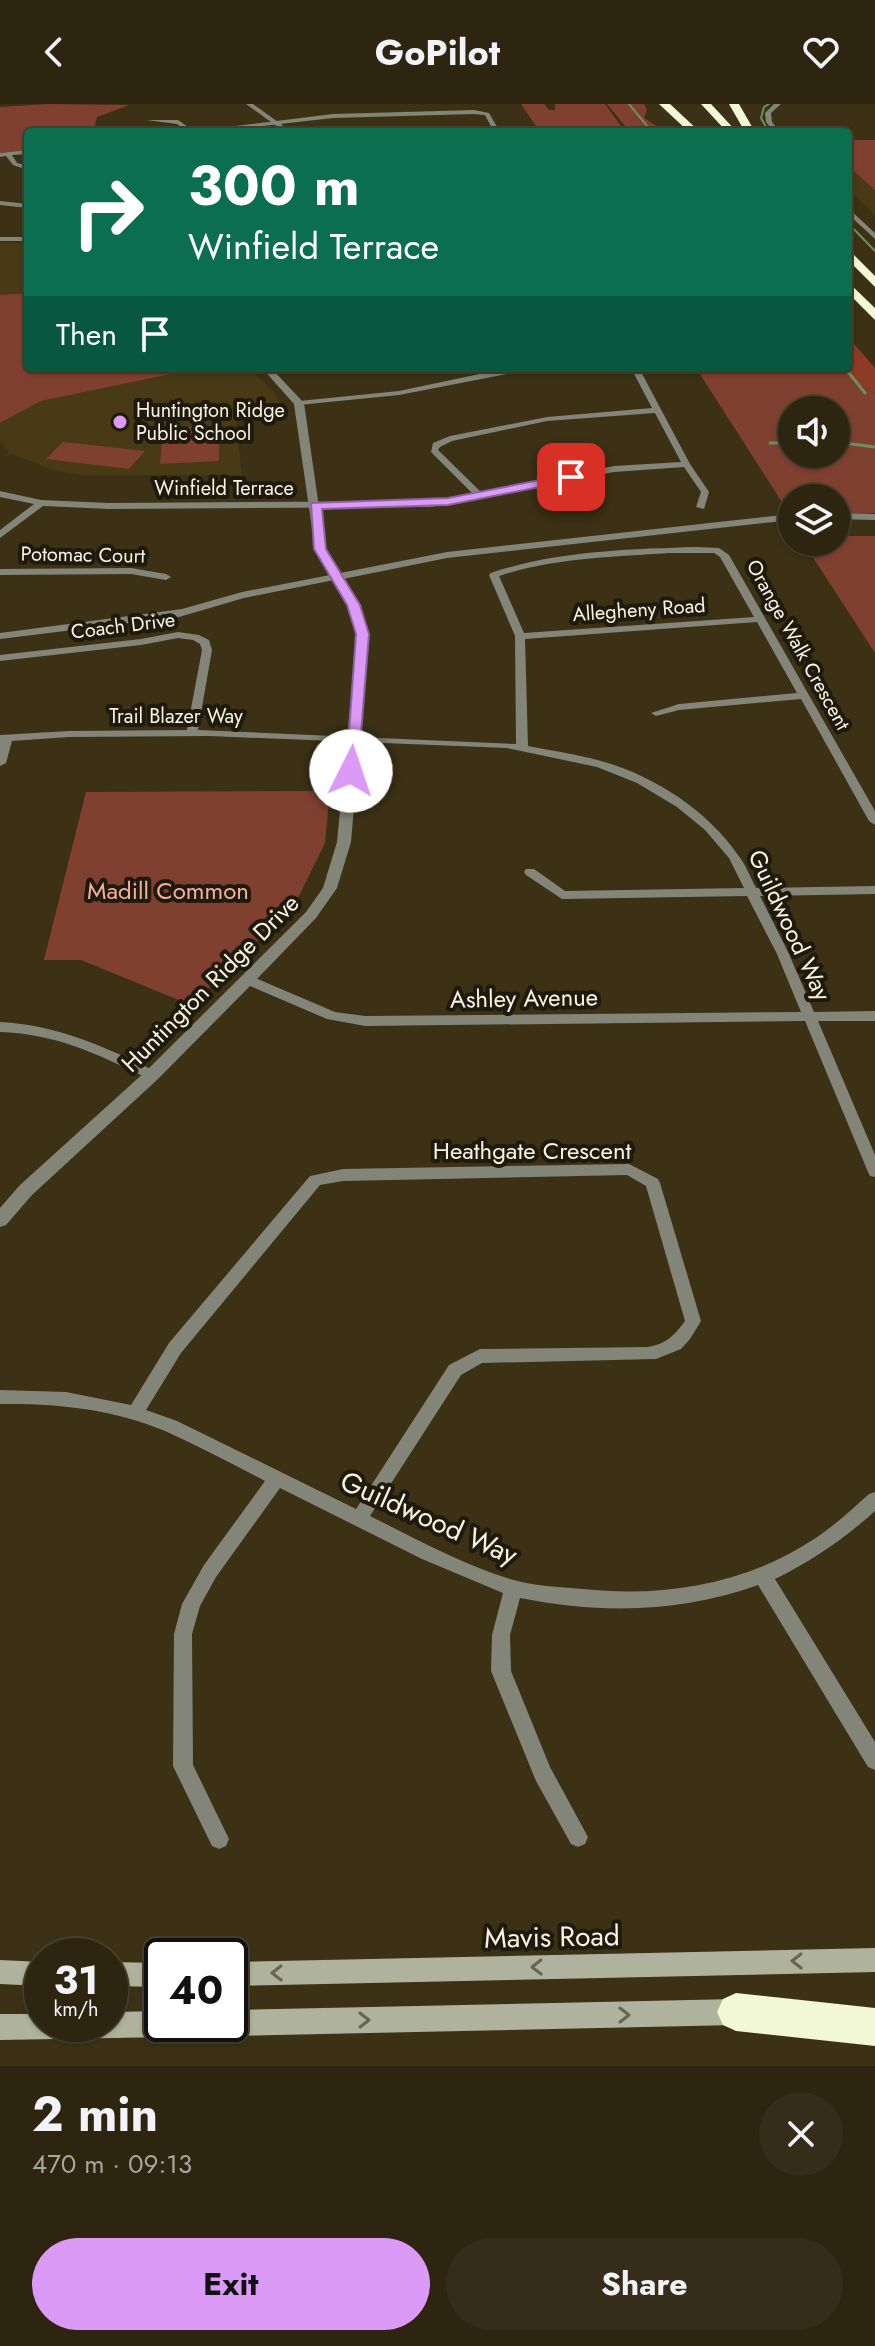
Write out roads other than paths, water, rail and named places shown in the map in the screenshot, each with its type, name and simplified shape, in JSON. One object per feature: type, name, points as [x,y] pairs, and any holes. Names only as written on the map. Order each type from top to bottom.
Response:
[{"type":"highway","points":[[664,104],[691,128]]},
{"type":"highway","points":[[682,104],[704,128]]},
{"type":"highway","points":[[706,104],[728,128]]},
{"type":"highway","points":[[734,104],[748,128]]},
{"type":"highway","points":[[852,257],[875,283]]},
{"type":"highway","points":[[852,290],[875,316]]},
{"type":"highway","points":[[736,2012],[875,2027]]},
{"type":"main road","name":"Mavis Road","points":[[248,1974],[875,1960]]},
{"type":"main road","points":[[0,1972],[24,1973]]},
{"type":"main road","points":[[248,2023],[875,2010]]},
{"type":"main road","points":[[0,2027],[144,2024]]},
{"type":"street","points":[[249,104],[284,128]]},
{"type":"street","points":[[774,128],[768,113],[778,104]]},
{"type":"street","points":[[782,128],[777,115],[787,104]]},
{"type":"street","points":[[227,128],[343,115],[480,112],[487,114],[495,128]]},
{"type":"street","points":[[149,120],[178,122],[188,128]]},
{"type":"street","points":[[4,155],[24,152]]},
{"type":"street","points":[[4,155],[24,167]]},
{"type":"street","points":[[852,202],[872,225],[875,237]]},
{"type":"street","points":[[0,203],[24,206]]},
{"type":"street","points":[[852,212],[872,225]]},
{"type":"street","points":[[0,239],[24,239]]},
{"type":"street","points":[[270,372],[299,403],[399,393],[507,372]]},
{"type":"street","points":[[637,372],[686,464],[705,492],[701,507]]},
{"type":"street","name":"Huntington Ridge Drive","points":[[1,1217],[248,980],[311,915],[330,888],[344,842],[352,738],[364,647],[354,605],[320,549],[299,403]]},
{"type":"street","points":[[480,496],[434,450],[436,445],[450,439],[547,419],[659,410]]},
{"type":"street","name":"Winfield Terrace","points":[[0,494],[41,503],[109,506],[430,504],[614,469],[686,464]]},
{"type":"street","points":[[0,535],[41,503]]},
{"type":"street","points":[[850,516],[875,517]]},
{"type":"street","points":[[0,636],[179,614],[338,580],[459,562],[497,551],[622,533],[778,519]]},
{"type":"street","points":[[743,524],[778,525]]},
{"type":"street","points":[[850,525],[875,526]]},
{"type":"street","name":"Orange Walk Crescent","points":[[522,747],[520,636],[494,575],[504,570],[557,562],[716,550],[724,555],[875,821]]},
{"type":"street","name":"Potomac Court","points":[[0,572],[131,571],[166,577]]},
{"type":"street","name":"Allegheny Road","points":[[520,636],[761,619]]},
{"type":"street","name":"Coach Drive","points":[[0,658],[178,635],[195,637],[205,642],[207,650],[192,733]]},
{"type":"street","points":[[656,713],[679,707],[803,696]]},
{"type":"street","name":"Trail Blazer Way","points":[[4,738],[192,733],[352,738]]},
{"type":"street","points":[[0,763],[4,738]]},
{"type":"street","name":"Guildwood Way","points":[[352,738],[522,747],[600,764],[641,781],[681,805],[709,828],[734,857],[783,954],[875,1172]]},
{"type":"street","points":[[530,872],[562,895],[875,890]]},
{"type":"street","name":"Ashley Avenue","points":[[248,980],[332,1016],[365,1021],[875,1016]]},
{"type":"street","points":[[0,1027],[28,1027],[61,1033],[152,1075]]},
{"type":"street","name":"Heathgate Crescent","points":[[136,1412],[175,1348],[315,1180],[343,1175],[629,1169],[653,1183],[693,1321],[682,1340],[667,1352],[648,1354],[480,1356],[455,1370],[359,1519]]},
{"type":"street","name":"Guildwood Way","points":[[0,1397],[30,1395],[86,1400],[136,1412],[171,1426],[442,1561],[513,1588],[599,1601],[668,1601],[718,1592],[763,1576],[813,1550],[852,1523],[875,1500]]},
{"type":"street","points":[[219,1839],[183,1766],[183,1634],[191,1604],[204,1582],[277,1478]]},
{"type":"street","points":[[763,1576],[875,1760]]},
{"type":"street","points":[[513,1588],[501,1635],[501,1671],[543,1774],[578,1837]]},
{"type":"waterway","points":[[629,104],[649,128]]},
{"type":"waterway","points":[[767,128],[761,118],[764,107],[769,104]]},
{"type":"waterway","points":[[852,227],[875,251]]},
{"type":"waterway","points":[[848,372],[865,393]]},
{"type":"waterway","points":[[770,443],[778,443]]},
{"type":"waterway","points":[[850,444],[875,447]]},
{"type":"place","name":"Huntington Ridge Public School","points":[[120,422]]},
{"type":"park label","name":"Madill Common","points":[[168,890]]}]
